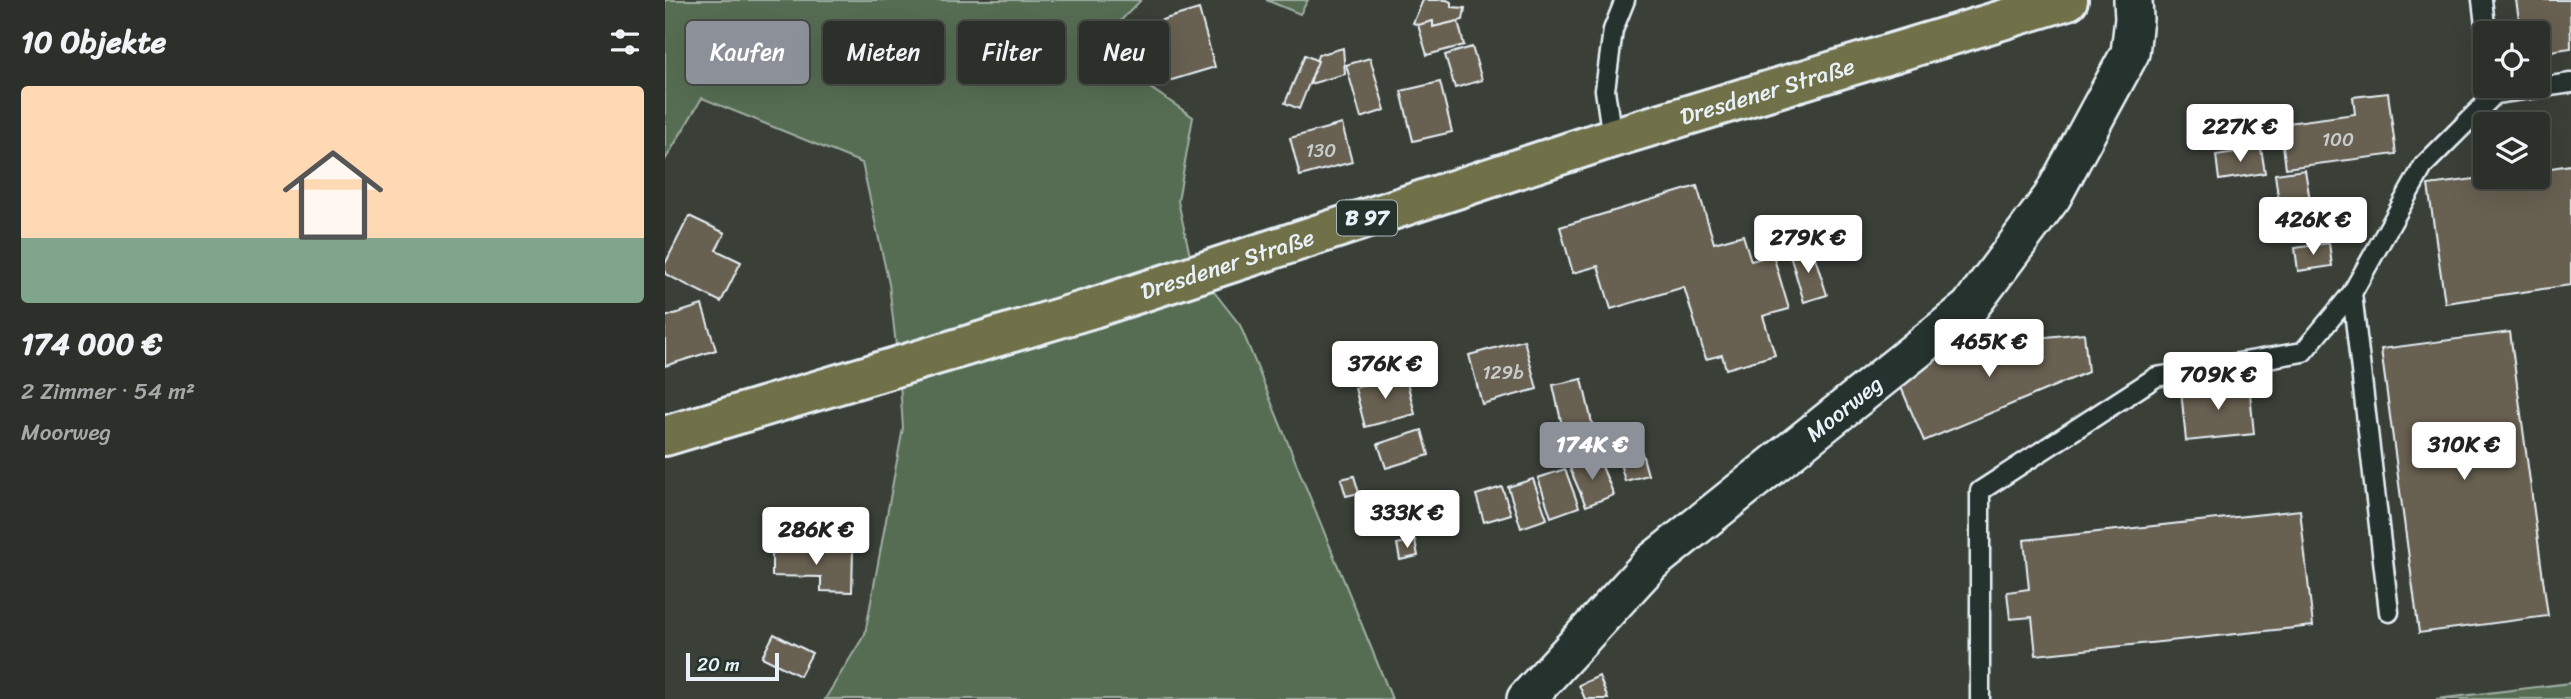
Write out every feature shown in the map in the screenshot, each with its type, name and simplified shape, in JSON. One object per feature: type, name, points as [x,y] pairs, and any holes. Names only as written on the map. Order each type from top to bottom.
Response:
[{"type":"main road","name":"Dresdener Straße","points":[[665,436],[1093,307],[1612,138],[2068,0]]},
{"type":"street","name":"Moorweg","points":[[1526,699],[1653,562],[1969,307],[2052,197],[2130,53],[2133,0]]},
{"type":"lane","points":[[1612,138],[1605,90],[1613,30],[1625,0]]},
{"type":"lane","points":[[2482,0],[2485,21]]},
{"type":"lane","points":[[2550,85],[2571,83]]},
{"type":"lane","points":[[1980,699],[1980,491],[2156,377],[2303,352],[2352,293],[2424,165],[2487,98]]},
{"type":"lane","points":[[2352,293],[2389,612]]},
{"type":"green space","points":[[665,0],[1141,0],[1120,21],[1079,21],[1079,84],[1144,84],[1193,117],[1178,201],[1191,260],[898,363],[889,284],[862,163],[702,98],[665,160]]},
{"type":"green space","points":[[1266,0],[1308,0],[1300,14]]},
{"type":"green space","points":[[1200,274],[1240,325],[1392,699],[825,699],[865,634],[903,428],[899,368]]},
{"type":"green space","points":[[2571,683],[2571,699],[2436,699]]},
{"type":"building","points":[[1423,0],[1447,0],[1451,2],[1451,7],[1465,8],[1463,20],[1433,27],[1433,21],[1418,25],[1413,23]]},
{"type":"building","points":[[2516,0],[2570,0],[2571,48],[2550,51],[2550,21],[2519,21]]},
{"type":"building","points":[[1199,9],[1215,67],[1169,81],[1169,21],[1158,21]]},
{"type":"building","points":[[1433,21],[1433,27],[1458,21],[1464,45],[1427,55],[1418,25]]},
{"type":"building","points":[[1472,47],[1482,80],[1455,88],[1445,55]]},
{"type":"building","points":[[1343,48],[1345,74],[1310,84],[1318,55]]},
{"type":"building","points":[[1305,55],[1318,61],[1299,109],[1285,103]]},
{"type":"building","points":[[1370,58],[1385,110],[1361,118],[1346,65]]},
{"type":"building","points":[[1440,82],[1452,132],[1413,141],[1401,91]]},
{"type":"building","points":[[2388,93],[2396,154],[2286,168],[2280,124],[2355,114],[2353,97]]},
{"type":"building","points":[[1342,124],[1352,162],[1300,176],[1290,138]]},
{"type":"building","points":[[2261,148],[2265,173],[2219,180],[2216,155]]},
{"type":"building","points":[[2571,165],[2571,285],[2445,303],[2428,185],[2473,179],[2473,189],[2550,189],[2550,168]]},
{"type":"building","points":[[2305,170],[2315,231],[2274,238],[2270,212],[2280,211],[2275,174]]},
{"type":"building","points":[[1697,186],[1714,243],[1743,235],[1751,261],[1773,255],[1789,309],[1763,316],[1775,355],[1726,369],[1722,355],[1706,359],[1684,287],[1611,309],[1598,266],[1573,273],[1560,227]]},
{"type":"building","points":[[689,216],[725,233],[716,250],[741,262],[721,302],[665,274],[665,264]]},
{"type":"building","points":[[2329,243],[2332,266],[2298,271],[2295,248]]},
{"type":"building","points":[[1812,248],[1827,295],[1804,302],[1790,255]]},
{"type":"building","points":[[702,305],[716,350],[665,366],[665,317]]},
{"type":"building","points":[[2510,332],[2548,616],[2419,633],[2381,349]]},
{"type":"building","points":[[2084,333],[2088,372],[1924,441],[1900,385],[1949,347]]},
{"type":"building","points":[[1524,340],[1537,389],[1482,404],[1469,355]]},
{"type":"building","points":[[1405,374],[1415,414],[1365,427],[1355,388]]},
{"type":"building","points":[[1582,379],[1595,436],[1566,443],[1553,385]]},
{"type":"building","points":[[2249,383],[2254,434],[2186,441],[2181,390]]},
{"type":"building","points":[[1422,430],[1429,455],[1386,468],[1378,444]]},
{"type":"building","points":[[1640,446],[1648,475],[1625,481],[1617,453]]},
{"type":"building","points":[[1598,457],[1614,495],[1586,506],[1570,469]]},
{"type":"building","points":[[1565,469],[1579,507],[1551,517],[1538,478]]},
{"type":"building","points":[[1354,476],[1359,493],[1346,496],[1341,479]]},
{"type":"building","points":[[1533,479],[1547,519],[1521,528],[1508,487]]},
{"type":"building","points":[[1502,487],[1511,514],[1484,522],[1476,495]]},
{"type":"building","points":[[2300,510],[2313,626],[2036,655],[2032,617],[2010,619],[2007,592],[2029,589],[2024,540]]},
{"type":"building","points":[[1415,540],[1418,556],[1400,560],[1397,544]]},
{"type":"building","points":[[772,549],[853,551],[852,592],[821,591],[821,577],[772,576]]},
{"type":"building","points":[[774,634],[812,653],[800,676],[762,657]]},
{"type":"building","points":[[1599,676],[1608,699],[1585,699],[1579,685]]}]
